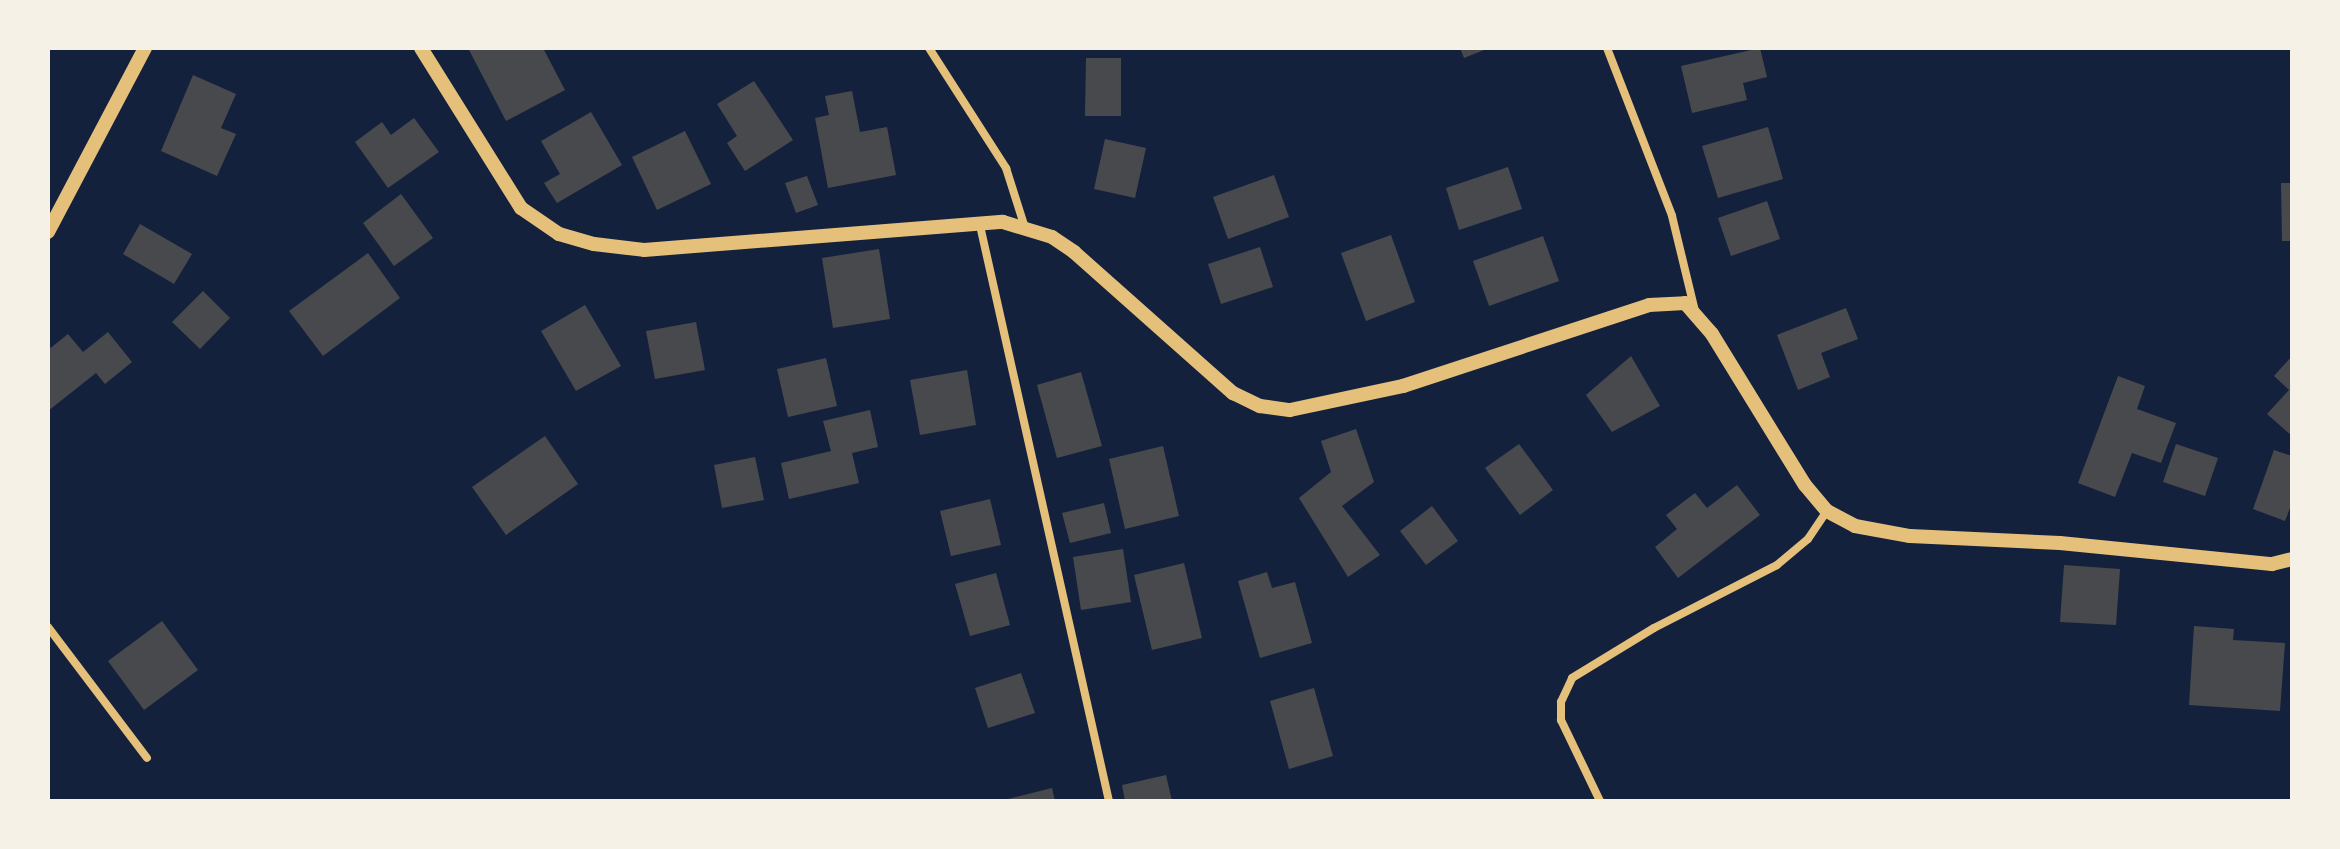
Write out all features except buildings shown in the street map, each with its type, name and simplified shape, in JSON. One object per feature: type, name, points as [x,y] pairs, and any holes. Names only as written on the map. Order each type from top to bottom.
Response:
[{"type":"street","points":[[48,232],[145,48]]},
{"type":"street","points":[[421,48],[505,189],[521,208],[559,234],[644,250],[979,221],[1025,228],[1074,252],[1233,393],[1260,406],[1290,410],[1403,386],[1668,300],[1695,311]]},
{"type":"street","points":[[929,48],[1006,168],[1025,228]]},
{"type":"street","points":[[1607,48],[1672,216],[1695,311],[1805,485],[1827,511],[1855,526],[1910,536],[2060,543],[2272,564],[2292,559]]},
{"type":"street","points":[[979,221],[1109,801]]},
{"type":"street","points":[[1600,801],[1561,720],[1561,702],[1572,678],[1654,628],[1777,565],[1808,539],[1827,511]]},
{"type":"street","points":[[48,627],[147,758]]}]
